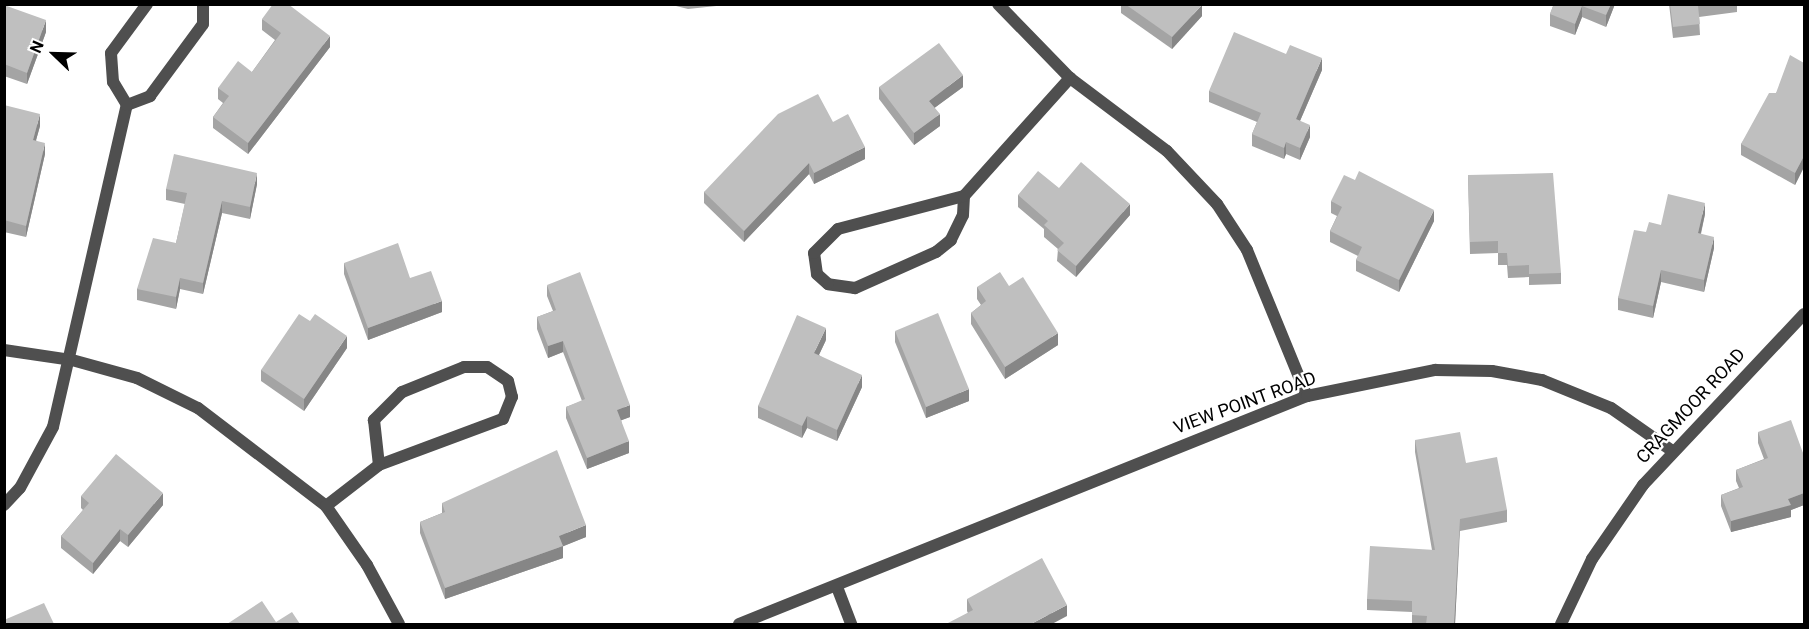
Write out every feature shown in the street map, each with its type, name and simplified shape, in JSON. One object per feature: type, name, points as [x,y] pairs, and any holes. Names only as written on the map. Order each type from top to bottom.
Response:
[{"type":"street","points":[[128,105],[113,82],[111,53],[147,4]]},
{"type":"street","points":[[4,505],[20,488],[53,427],[72,360],[128,105],[156,87],[203,24],[203,4]]},
{"type":"street","points":[[998,4],[1070,78],[1167,152],[1217,204],[1246,250],[1307,396]]},
{"type":"street","points":[[964,196],[963,215],[951,240],[936,252],[855,288],[828,284],[817,274],[814,254],[838,229],[964,196],[1070,78]]},
{"type":"street","name":"CRAGMOOR ROAD","points":[[1561,624],[1592,559],[1671,450],[1804,314]]},
{"type":"street","points":[[4,350],[72,360],[137,378],[198,408],[326,506],[368,565],[399,624]]},
{"type":"street","points":[[326,506],[379,465],[502,419],[512,397],[508,381],[488,367],[464,367],[402,392],[374,420],[379,465]]},
{"type":"street","name":"VIEW POINT ROAD","points":[[739,624],[837,587],[1307,396],[1435,370],[1492,371],[1542,380],[1611,408],[1671,450]]},
{"type":"street","points":[[837,587],[851,624]]},
{"type":"building","points":[[273,4],[288,4],[330,36],[248,143],[213,117],[229,96],[218,88],[238,61],[252,72],[281,33],[262,19]]},
{"type":"building","points":[[1125,4],[1201,4],[1202,5],[1172,37]]},
{"type":"building","points":[[1554,4],[1611,4],[1606,15],[1582,6],[1575,24],[1550,14]]},
{"type":"building","points":[[1670,4],[1706,4],[1698,6],[1700,24],[1673,27]]},
{"type":"building","points":[[4,5],[46,20],[27,73],[4,64]]},
{"type":"building","points":[[1234,32],[1286,54],[1290,45],[1322,58],[1296,119],[1310,125],[1300,148],[1286,142],[1284,148],[1252,134],[1261,113],[1209,91]]},
{"type":"building","points":[[939,43],[963,75],[929,101],[940,114],[914,133],[879,87]]},
{"type":"building","points":[[1790,55],[1804,63],[1804,156],[1795,173],[1741,144],[1769,93],[1776,93]]},
{"type":"building","points":[[818,94],[833,122],[848,114],[865,147],[814,173],[809,163],[744,231],[704,192],[778,114]]},
{"type":"building","points":[[4,105],[40,114],[33,140],[45,143],[26,226],[4,220]]},
{"type":"building","points":[[174,154],[257,173],[250,207],[222,201],[203,283],[180,278],[176,297],[137,289],[153,238],[176,243],[187,193],[166,189]]},
{"type":"building","points":[[1081,162],[1130,204],[1076,266],[1057,250],[1064,243],[1044,225],[1048,221],[1018,195],[1038,171],[1059,188]]},
{"type":"building","points":[[1359,171],[1434,210],[1399,280],[1356,260],[1362,247],[1330,231],[1342,207],[1331,201],[1344,175],[1355,180]]},
{"type":"building","points":[[1553,173],[1561,273],[1529,274],[1529,265],[1508,266],[1507,253],[1498,253],[1498,241],[1470,242],[1468,175]]},
{"type":"building","points":[[1668,194],[1705,203],[1698,233],[1714,237],[1704,280],[1661,270],[1653,306],[1618,298],[1634,230],[1646,232],[1649,222],[1661,225]]},
{"type":"building","points":[[398,243],[410,278],[431,271],[442,301],[368,328],[344,263]]},
{"type":"building","points":[[580,272],[630,405],[617,410],[629,441],[587,458],[566,407],[585,399],[563,341],[548,346],[537,317],[556,310],[547,285]]},
{"type":"building","points":[[1000,272],[1009,286],[1023,277],[1058,333],[1005,367],[971,313],[986,301],[977,287]]},
{"type":"building","points":[[938,313],[969,389],[926,407],[895,331]]},
{"type":"building","points":[[299,314],[310,321],[315,314],[347,336],[304,399],[261,370]]},
{"type":"building","points":[[797,315],[826,328],[814,353],[862,375],[837,430],[807,416],[802,426],[758,406]]},
{"type":"building","points":[[1791,420],[1804,452],[1804,493],[1788,499],[1791,505],[1731,521],[1721,495],[1743,487],[1736,470],[1768,458],[1758,432]]},
{"type":"building","points":[[1460,432],[1466,463],[1497,457],[1507,510],[1460,519],[1454,624],[1426,624],[1427,616],[1412,615],[1412,601],[1367,599],[1370,546],[1435,550],[1415,440]]},
{"type":"building","points":[[557,450],[586,525],[559,536],[563,546],[445,588],[420,522],[445,512],[442,503]]},
{"type":"building","points":[[116,454],[163,493],[128,535],[120,529],[93,563],[61,536],[89,503],[81,496]]},
{"type":"building","points":[[1042,558],[1067,605],[1031,624],[946,624],[973,610],[967,599]]},
{"type":"building","points":[[262,601],[276,622],[292,612],[300,624],[227,624]]},
{"type":"building","points":[[44,603],[54,624],[4,624],[4,620]]}]
